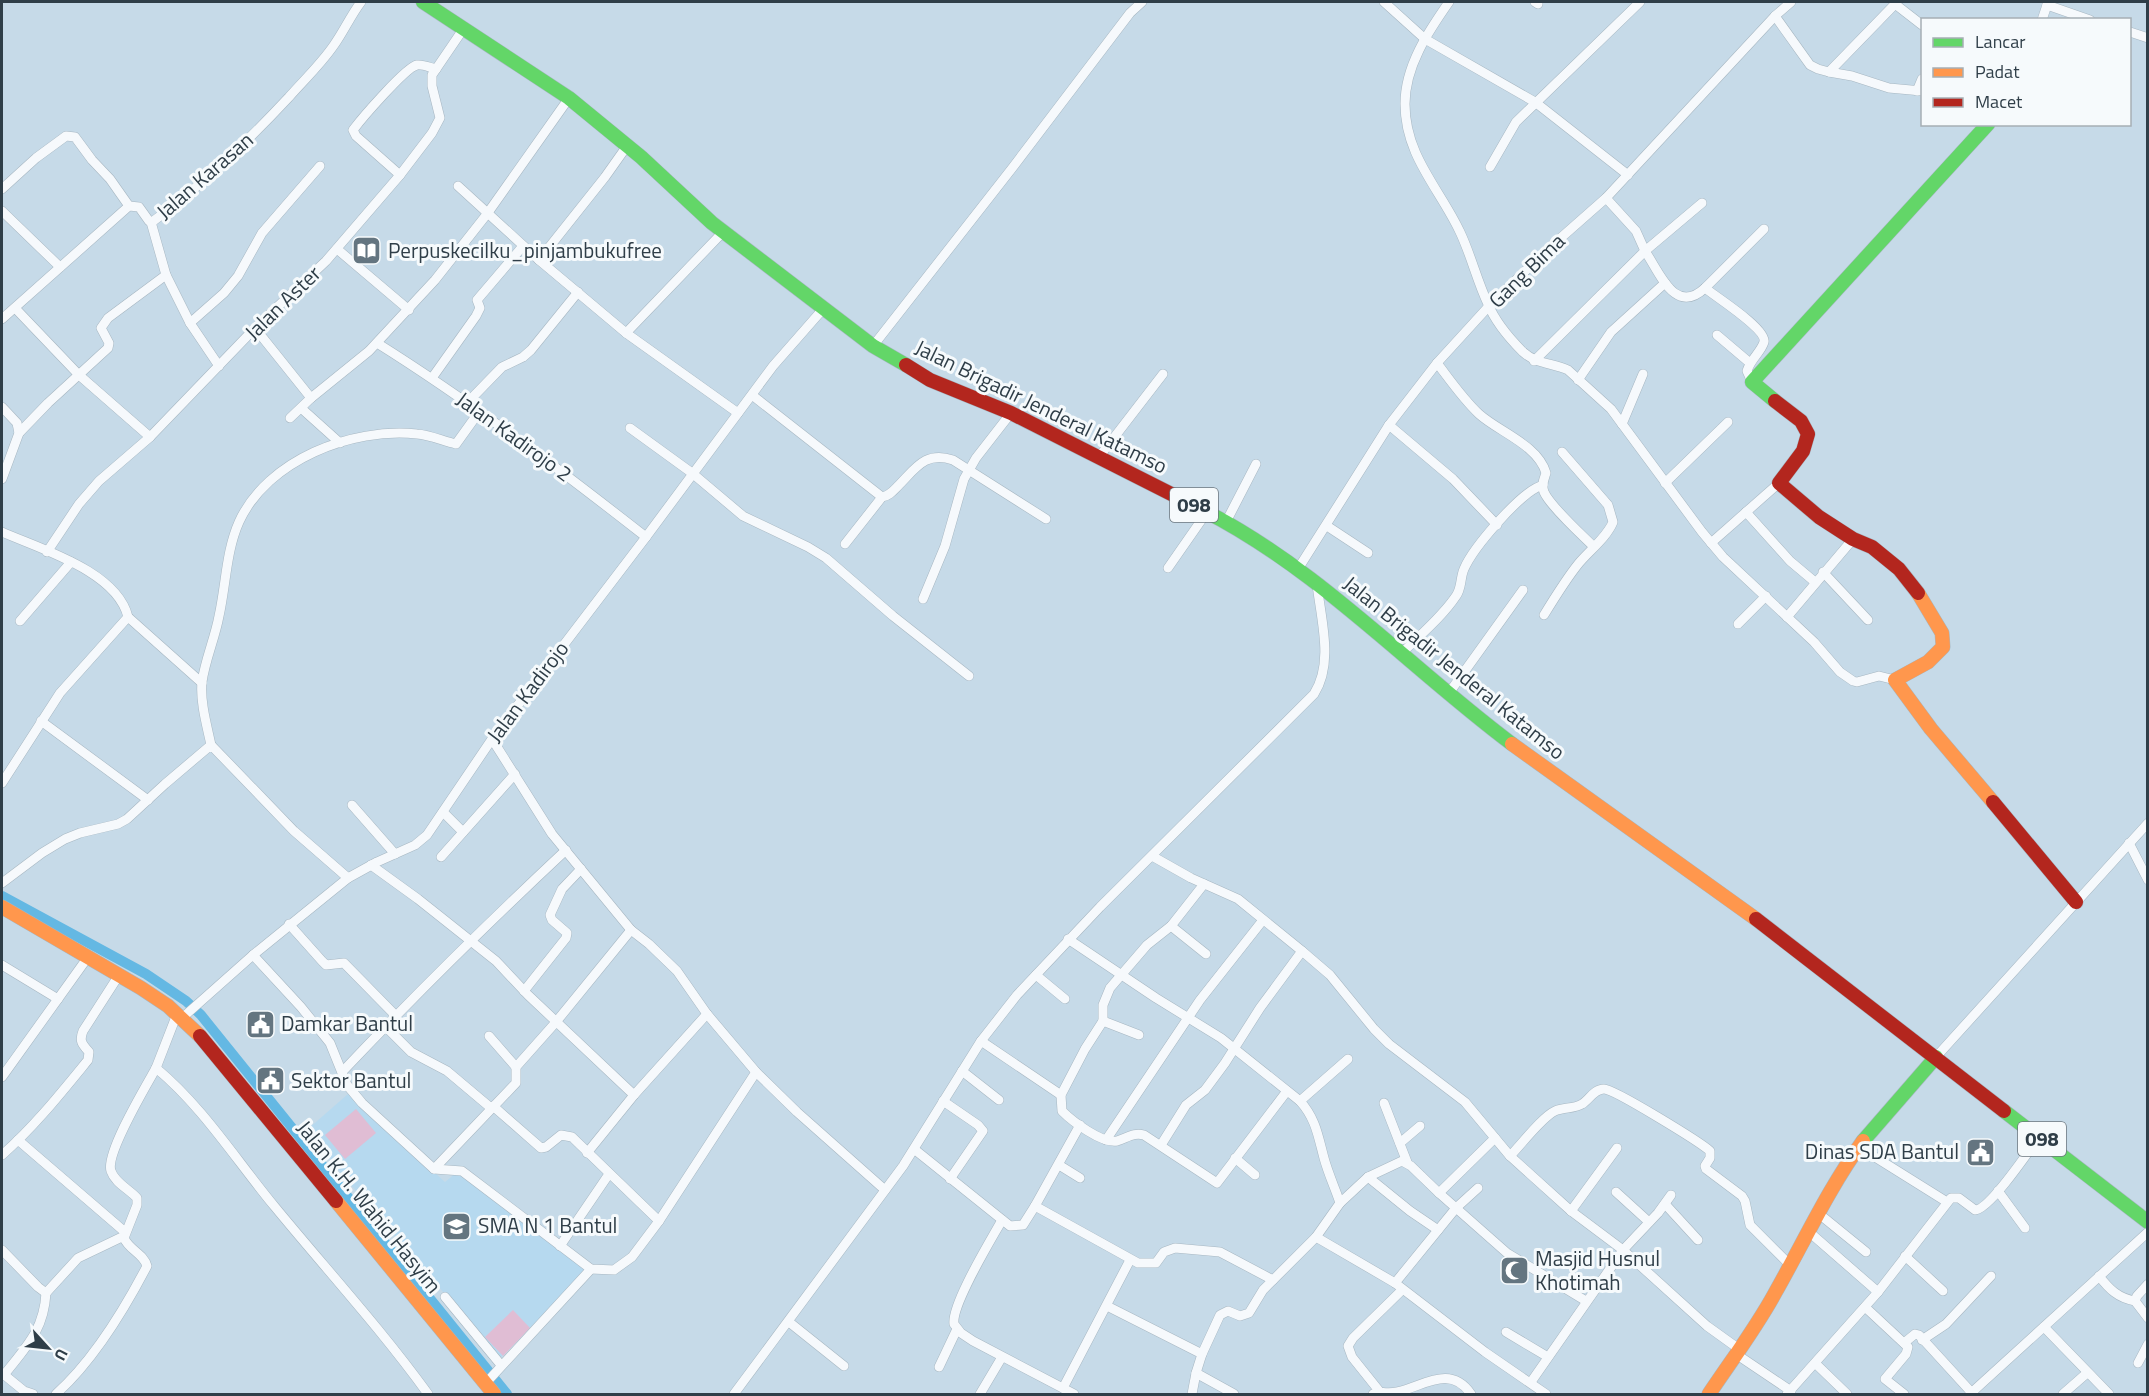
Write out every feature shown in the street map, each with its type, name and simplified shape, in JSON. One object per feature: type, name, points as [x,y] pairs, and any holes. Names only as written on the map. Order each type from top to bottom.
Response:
[{"type":"main road","name":"Jalan Brigadir Jenderal Katamso","points":[[423,2],[569,98],[627,146],[723,232],[873,346],[930,380],[1011,413],[1207,512],[1263,544],[1317,584],[1503,738],[1738,905],[1936,1057]]},
{"type":"main road","points":[[1986,126],[1752,382],[1800,421],[1808,434],[1803,451],[1779,483],[1819,517],[1853,539],[1872,547],[1899,569],[1925,602],[1944,636],[1943,647],[1937,655],[1895,680],[1930,729],[2010,821],[2076,902]]},
{"type":"main road","name":"Jalan K.H. Wahid Hasyim","points":[[2,907],[119,975],[181,1016],[198,1033],[489,1386]]},
{"type":"main road","points":[[1709,1395],[1791,1266],[1840,1173],[1859,1147],[1936,1057]]},
{"type":"main road","name":"098","points":[[1936,1057],[2148,1222]]},
{"type":"street","name":"Jalan Karasan","points":[[2,319],[129,206],[139,207],[151,222],[207,178],[266,122],[321,62],[361,2]]},
{"type":"street","points":[[873,346],[1130,13],[1142,2]]},
{"type":"street","points":[[1384,2],[1425,39],[1535,102],[1628,175]]},
{"type":"street","points":[[1449,2],[1425,39],[1409,76],[1405,102],[1407,124],[1423,171],[1461,234],[1489,306],[1522,351],[1534,361],[1560,366],[1568,370],[1611,409],[1722,557],[1814,642],[1840,672],[1853,681],[1879,676],[1895,680]]},
{"type":"street","points":[[1490,167],[1516,122],[1640,2]]},
{"type":"street","name":"Gang Bima","points":[[1298,569],[1389,425],[1437,363],[1489,306],[1547,250],[1606,198],[1775,16],[1791,2]]},
{"type":"street","points":[[1829,72],[1896,3],[1921,23]]},
{"type":"street","points":[[2043,18],[2048,3],[2076,17]]},
{"type":"street","points":[[1775,16],[1810,65],[1889,88],[1920,91]]},
{"type":"street","points":[[400,175],[356,136],[353,130],[376,102],[413,67],[421,65],[436,69],[464,28]]},
{"type":"street","points":[[2131,32],[2148,38]]},
{"type":"street","name":"Jalan Aster","points":[[47,552],[79,504],[99,481],[150,437],[255,328],[337,249],[400,175],[432,133],[440,118],[432,86],[432,75],[436,69]]},
{"type":"street","points":[[290,418],[377,343],[409,310],[487,214],[569,98]]},
{"type":"street","points":[[2,189],[36,158],[66,136],[70,136],[75,137],[129,206]]},
{"type":"street","points":[[539,260],[627,146]]},
{"type":"street","points":[[190,323],[210,308],[231,285],[262,233],[320,166]]},
{"type":"street","points":[[458,186],[523,246],[626,333],[738,412]]},
{"type":"street","points":[[1606,198],[1636,231],[1645,251],[1665,283],[1674,294],[1683,298],[1695,297],[1764,229]]},
{"type":"street","points":[[1534,361],[1645,251],[1702,203]]},
{"type":"street","points":[[2,211],[60,267]]},
{"type":"street","points":[[151,222],[166,275],[190,323],[219,366]]},
{"type":"street","points":[[626,333],[723,232]]},
{"type":"street","points":[[432,378],[476,316],[480,308],[477,300],[523,246]]},
{"type":"street","points":[[337,249],[409,310]]},
{"type":"street","points":[[2,479],[19,433],[109,345],[102,325],[108,318],[166,275]]},
{"type":"street","points":[[1578,380],[1611,332],[1665,283]]},
{"type":"street","points":[[1705,288],[1763,334],[1762,345],[1747,372],[1752,382]]},
{"type":"street","points":[[467,403],[502,368],[531,350],[578,292]]},
{"type":"street","points":[[15,308],[79,375],[150,437]]},
{"type":"street","name":"Jalan Kadirojo","points":[[181,1016],[289,924],[348,878],[427,836],[492,738],[646,537],[738,412],[780,358],[823,309]]},
{"type":"street","points":[[255,328],[311,398]]},
{"type":"street","points":[[1717,335],[1750,363]]},
{"type":"street","name":"Jalan Kadirojo 2","points":[[377,343],[467,403],[573,480],[646,537]]},
{"type":"street","points":[[1437,363],[1474,410],[1494,426],[1519,441],[1540,462],[1546,473],[1544,493],[1593,546]]},
{"type":"street","points":[[1099,457],[1163,374]]},
{"type":"street","points":[[1622,424],[1643,374]]},
{"type":"street","points":[[752,395],[882,497]]},
{"type":"street","points":[[2,407],[18,423],[19,433]]},
{"type":"street","points":[[301,408],[340,443]]},
{"type":"street","points":[[348,878],[294,831],[211,745],[202,683],[219,616],[232,541],[247,506],[259,490],[276,475],[310,456],[340,443],[381,434],[417,434],[455,444],[479,412]]},
{"type":"street","points":[[923,599],[945,546],[968,469],[1011,413]]},
{"type":"street","points":[[1665,483],[1728,422]]},
{"type":"street","points":[[1389,425],[1453,479],[1497,525]]},
{"type":"street","points":[[630,428],[692,473],[743,516],[826,558],[893,616],[969,676]]},
{"type":"street","points":[[1544,615],[1568,577],[1611,527],[1612,517],[1608,505],[1562,452]]},
{"type":"street","points":[[845,544],[882,497],[892,492],[921,462],[928,458],[944,457],[968,469],[1046,519]]},
{"type":"street","points":[[1226,522],[1256,464]]},
{"type":"street","points":[[1711,543],[1779,483]]},
{"type":"street","points":[[1402,653],[1458,594],[1464,569],[1497,525],[1521,497],[1543,485]]},
{"type":"street","points":[[1168,568],[1207,512]]},
{"type":"street","points":[[1746,512],[1790,561],[1815,582]]},
{"type":"street","points":[[1327,526],[1368,553]]},
{"type":"street","points":[[2,532],[97,575],[121,602],[128,617],[202,683]]},
{"type":"street","points":[[1786,617],[1853,539]]},
{"type":"street","points":[[20,621],[71,562]]},
{"type":"street","points":[[1823,573],[1868,620]]},
{"type":"street","points":[[734,1395],[914,1149],[981,1041],[1003,1012],[1068,939],[1306,703],[1318,687],[1325,662],[1317,584]]},
{"type":"street","points":[[1449,693],[1523,590]]},
{"type":"street","points":[[1738,624],[1766,596]]},
{"type":"street","points":[[2,783],[69,682],[128,617]]},
{"type":"street","points":[[41,721],[148,800]]},
{"type":"street","points":[[492,738],[546,826],[631,930],[649,944],[687,982],[707,1014],[756,1072],[797,1112],[885,1190]]},
{"type":"street","points":[[2,883],[42,853],[73,836],[123,821],[211,745]]},
{"type":"street","points":[[441,857],[515,774]]},
{"type":"street","points":[[352,805],[395,854]]},
{"type":"street","points":[[443,812],[463,832]]},
{"type":"street","points":[[1936,1057],[2148,823]]},
{"type":"street","points":[[2129,843],[2148,880]]},
{"type":"street","points":[[342,1072],[394,1015],[566,850]]},
{"type":"street","points":[[1152,855],[1204,884],[1238,899],[1302,951],[1330,975],[1389,1044],[1457,1094],[1510,1156],[1571,1211],[1623,1250],[1707,1326],[1789,1393],[1878,1292],[1947,1202],[1952,1197],[1957,1197],[1978,1211],[1998,1191],[2039,1137]]},
{"type":"street","points":[[370,865],[418,899],[496,961],[524,991],[634,1095]]},
{"type":"street","points":[[524,991],[566,938],[567,933],[552,920],[551,912],[565,885],[581,870]]},
{"type":"street","points":[[1204,884],[1171,926],[1147,945],[1110,988],[1105,999],[1103,1021],[1085,1049],[1061,1095],[1062,1111],[1106,1140],[1113,1142],[1141,1134],[1217,1183],[1287,1091]]},
{"type":"street","points":[[1106,1140],[1200,1000],[1263,920]]},
{"type":"street","points":[[289,924],[322,962],[326,965],[344,963],[394,1015]]},
{"type":"street","points":[[1171,926],[1206,954]]},
{"type":"street","points":[[516,1067],[631,930]]},
{"type":"street","points":[[1068,939],[1221,1038],[1300,1101],[1316,1124],[1324,1159],[1340,1203]]},
{"type":"street","points":[[1161,1145],[1186,1105],[1206,1090],[1260,1008],[1302,951]]},
{"type":"street","points":[[253,955],[330,1043],[347,1085],[362,1103],[434,1170],[462,1171],[591,1269],[609,1271],[625,1264],[659,1221],[756,1072]]},
{"type":"street","points":[[2,1077],[88,957]]},
{"type":"street","points":[[2,965],[58,999]]},
{"type":"street","points":[[2,1155],[88,1060],[89,1052],[81,1044],[80,1038],[119,975]]},
{"type":"street","points":[[1036,975],[1065,999]]},
{"type":"street","points":[[587,1153],[634,1095],[707,1014]]},
{"type":"street","points":[[56,1395],[84,1364],[115,1320],[146,1268],[147,1262],[126,1244],[124,1234],[138,1201],[116,1179],[110,1169],[110,1162],[120,1136],[181,1016]]},
{"type":"street","points":[[1103,1021],[1139,1035]]},
{"type":"street","points":[[385,1026],[411,1052],[447,1071],[540,1147],[546,1147],[565,1134],[572,1137],[659,1221]]},
{"type":"street","points":[[434,1170],[516,1083],[516,1067],[489,1036]]},
{"type":"street","points":[[981,1041],[1061,1095]]},
{"type":"street","points":[[1300,1101],[1348,1059]]},
{"type":"street","points":[[156,1068],[187,1097],[407,1365],[428,1395]]},
{"type":"street","points":[[962,1071],[999,1100]]},
{"type":"street","points":[[1510,1156],[1553,1112],[1579,1106],[1602,1089],[1623,1096],[1710,1151],[1706,1169],[1742,1196],[1750,1225],[1791,1266]]},
{"type":"street","points":[[943,1101],[983,1131],[950,1179]]},
{"type":"street","points":[[1384,1103],[1407,1162],[1507,1252],[1586,1301]]},
{"type":"street","points":[[914,1149],[1013,1227],[1023,1225],[1059,1166],[1080,1125]]},
{"type":"street","points":[[1400,1143],[1420,1126]]},
{"type":"street","points":[[1440,1193],[1495,1138]]},
{"type":"street","points":[[18,1140],[124,1234]]},
{"type":"street","points":[[1859,1147],[1947,1202]]},
{"type":"street","points":[[1571,1211],[1617,1148]]},
{"type":"street","points":[[1235,1158],[1255,1175]]},
{"type":"street","points":[[1192,1395],[1202,1354],[1220,1315],[1228,1311],[1240,1316],[1249,1313],[1263,1290],[1316,1237],[1340,1203],[1368,1177],[1400,1162],[1407,1162]]},
{"type":"street","points":[[1059,1166],[1080,1178]]},
{"type":"street","points":[[560,1246],[609,1174]]},
{"type":"street","points":[[1368,1177],[1438,1230]]},
{"type":"street","points":[[1471,1395],[1461,1383],[1448,1378],[1418,1384],[1395,1393],[1376,1393],[1354,1361],[1348,1346],[1398,1286],[1456,1208],[1478,1188]]},
{"type":"street","points":[[1998,1191],[2025,1228]]},
{"type":"street","points":[[1616,1192],[1649,1222]]},
{"type":"street","points":[[1531,1382],[1623,1250],[1671,1195]]},
{"type":"street","points":[[1665,1204],[1698,1240]]},
{"type":"street","points":[[1035,1206],[1130,1260],[1153,1265],[1158,1262],[1164,1252],[1175,1248],[1220,1252],[1273,1280]]},
{"type":"street","points":[[1818,1213],[1866,1252]]},
{"type":"street","points":[[1002,1220],[955,1312],[953,1321],[957,1329],[973,1341],[1074,1395]]},
{"type":"street","points":[[1808,1231],[1878,1292]]},
{"type":"street","points":[[1904,1343],[1915,1334],[1918,1335],[1971,1394],[2148,1232]]},
{"type":"street","points":[[33,1395],[24,1391],[3,1374],[39,1328],[46,1309],[46,1293],[78,1258],[124,1234]]},
{"type":"street","points":[[1316,1237],[1398,1286],[1546,1395]]},
{"type":"street","points":[[2,1250],[46,1293]]},
{"type":"street","points":[[1905,1256],[1943,1291]]},
{"type":"street","points":[[1063,1388],[1130,1260]]},
{"type":"street","points":[[489,1386],[500,1366],[591,1269]]},
{"type":"street","points":[[1922,1340],[1946,1324],[1991,1276]]},
{"type":"street","points":[[2099,1276],[2114,1293],[2122,1298],[2135,1301],[2148,1318]]},
{"type":"street","points":[[2135,1301],[2148,1284]]},
{"type":"street","points":[[445,1297],[500,1366]]},
{"type":"street","points":[[1107,1306],[1202,1354]]},
{"type":"street","points":[[1865,1307],[1904,1343],[1908,1350],[1885,1379],[1904,1395]]},
{"type":"street","points":[[789,1322],[844,1366]]},
{"type":"street","points":[[2044,1327],[2109,1395]]},
{"type":"street","points":[[939,1367],[957,1329]]},
{"type":"street","points":[[1506,1332],[1548,1357]]},
{"type":"street","points":[[2138,1363],[2148,1344]]},
{"type":"street","points":[[980,1395],[1002,1356]]},
{"type":"street","points":[[1816,1364],[1847,1395]]},
{"type":"street","points":[[1196,1373],[1234,1395]]},
{"type":"street","points":[[2063,1395],[2087,1373]]},
{"type":"shaded area","name":"SMA N 1 Bantul","points":[[348,1094],[445,1182],[456,1173],[462,1174],[587,1270],[500,1358],[344,1177],[308,1129]]},
{"type":"shaded area","points":[[356,1109],[376,1133],[345,1159],[325,1135]]},
{"type":"shaded area","points":[[513,1310],[530,1328],[503,1356],[485,1337]]},
{"type":"waterway","points":[[2,896],[146,974],[186,1001],[201,1015],[507,1394]]},
{"type":"traffic: fast","points":[[423,2],[569,98],[641,157],[712,223],[873,346],[906,365]]},
{"type":"traffic: fast","points":[[1775,401],[1752,382],[1986,126]]},
{"type":"traffic: fast","points":[[1203,510],[1245,534],[1325,590],[1512,744]]},
{"type":"traffic: fast","points":[[1863,1141],[1936,1057]]},
{"type":"traffic: fast","points":[[2004,1111],[2148,1222]]},
{"type":"traffic: slow","points":[[1918,593],[1942,633],[1943,647],[1928,662],[1895,680],[1931,729],[1993,802]]},
{"type":"traffic: slow","points":[[1512,744],[1756,919]]},
{"type":"traffic: slow","points":[[2,907],[141,988],[168,1006],[200,1036]]},
{"type":"traffic: slow","points":[[1709,1394],[1768,1306],[1827,1197],[1863,1141]]},
{"type":"traffic: slow","points":[[336,1201],[494,1394]]},
{"type":"traffic: jam","points":[[906,365],[930,380],[1011,413],[1203,510]]},
{"type":"traffic: jam","points":[[1775,401],[1801,421],[1808,434],[1803,451],[1779,483],[1819,517],[1853,539],[1872,547],[1899,569],[1918,593]]},
{"type":"traffic: jam","points":[[1993,802],[2076,902]]},
{"type":"traffic: jam","points":[[1756,919],[2004,1111]]},
{"type":"traffic: jam","points":[[200,1036],[336,1201]]},
{"type":"place","name":"Perpuskecilku_pinjambukufree","points":[[367,251]]},
{"type":"place","name":"Damkar Bantul","points":[[260,1024]]},
{"type":"place","name":"Sektor Bantul","points":[[270,1081]]},
{"type":"place","name":"Dinas SDA Bantul","points":[[1980,1152]]},
{"type":"place","name":"SMA N 1 Bantul","points":[[457,1226]]},
{"type":"place","name":"Masjid Husnul Khotimah","points":[[1514,1271]]}]
